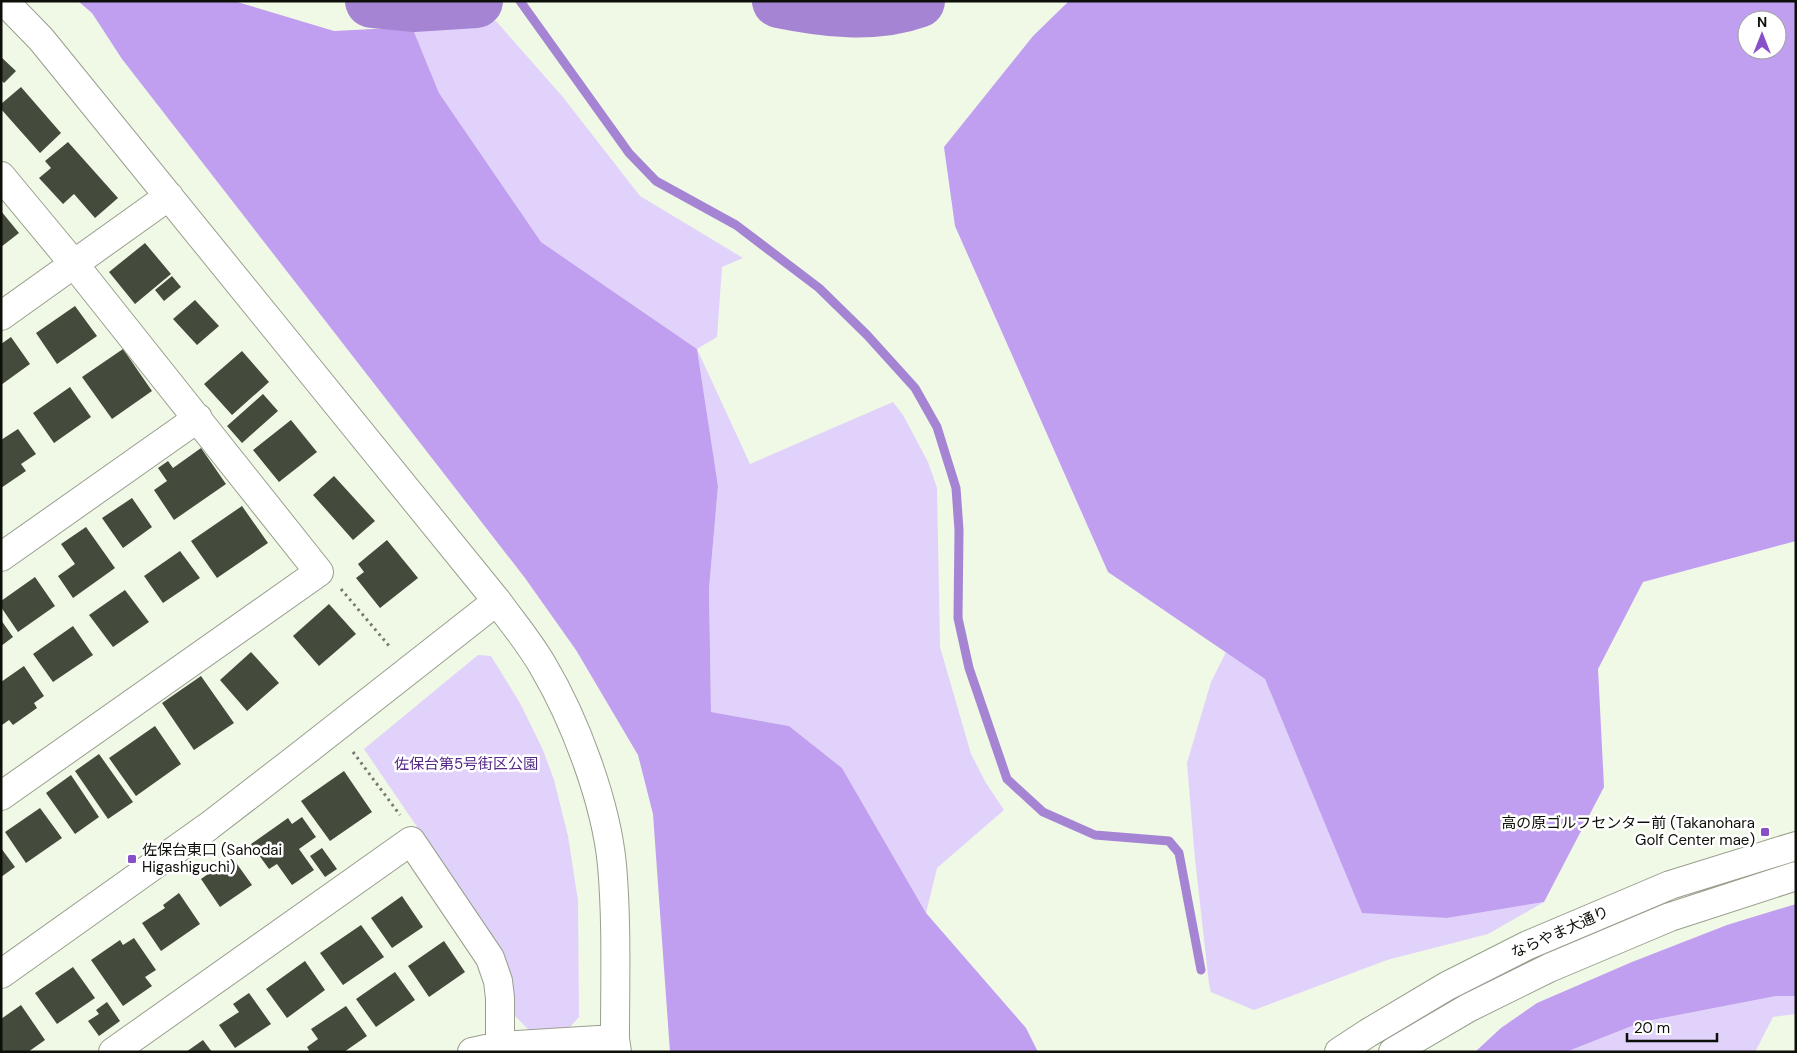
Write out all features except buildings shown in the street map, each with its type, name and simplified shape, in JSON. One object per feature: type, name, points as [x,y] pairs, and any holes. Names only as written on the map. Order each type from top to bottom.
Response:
[{"type":"street","points":[[4,1],[41,39],[497,601],[543,665],[568,714],[595,786],[612,864],[615,928],[616,1045],[500,1049],[472,1052]]},
{"type":"street","points":[[1,176],[198,418],[319,572],[1,796]]},
{"type":"street","points":[[1,316],[169,196]]},
{"type":"street","points":[[1,557],[198,418]]},
{"type":"street","points":[[1,974],[209,826],[497,601]]},
{"type":"street","points":[[113,1052],[411,840],[490,958],[498,981],[500,998],[500,1049]]},
{"type":"street","name":"ならやま大通り","points":[[1339,1052],[1447,986],[1528,945],[1670,885],[1796,846]]},
{"type":"street","name":"ならやま大通り","points":[[1394,1052],[1468,1008],[1549,968],[1670,916],[1796,876]]},
{"type":"path","points":[[319,572],[346,592],[409,670]]},
{"type":"path","points":[[335,728],[406,824],[411,840]]},
{"type":"green space","points":[[496,21],[562,96],[640,196],[743,258],[722,267],[717,337],[697,349],[541,242],[439,93],[412,27]]},
{"type":"green space","points":[[697,349],[750,464],[893,402],[903,415],[928,462],[937,488],[940,647],[971,754],[986,783],[1004,810],[937,868],[926,913],[842,768],[789,726],[711,712],[709,589],[718,486]]},
{"type":"green space","points":[[1226,652],[1265,679],[1362,912],[1447,918],[1544,902],[1488,934],[1387,960],[1254,1010],[1211,992],[1195,859],[1187,763],[1211,682]]},
{"type":"green space","name":"佐保台第5号街区公園","points":[[478,655],[491,656],[520,703],[543,750],[554,780],[568,836],[578,901],[579,1017],[569,1028],[529,1030],[514,1015],[501,950],[364,749]]},
{"type":"green space","points":[[1776,996],[1796,996],[1796,1014],[1773,1017],[1755,1052],[1566,1052],[1642,1022]]},
{"type":"shaded area","points":[[78,1],[234,1],[334,31],[412,27],[439,93],[541,242],[697,349],[718,486],[709,589],[711,712],[789,726],[842,768],[926,913],[1026,1028],[1038,1052],[670,1052],[653,814],[638,755],[576,650],[525,578],[122,59],[92,13]]},
{"type":"shaded area","points":[[1069,1],[1796,1],[1796,541],[1643,582],[1598,669],[1604,787],[1544,902],[1447,918],[1362,913],[1265,679],[1108,572],[955,226],[944,147],[1033,36]]},
{"type":"shaded area","points":[[1796,904],[1796,996],[1776,996],[1642,1022],[1566,1052],[1475,1052],[1501,1028],[1537,1003],[1632,962],[1727,925]]},
{"type":"waterway","points":[[372,1],[413,5],[476,1]]},
{"type":"waterway","points":[[520,1],[629,153],[656,181],[736,225],[819,288],[867,335],[915,388],[937,427],[956,488],[959,530],[958,618],[969,668],[1007,779],[1043,812],[1095,835],[1169,841],[1179,853],[1201,970]]},
{"type":"waterway","points":[[779,1],[813,7],[848,10],[884,9],[918,1]]},
{"type":"place","name":"高の原ゴルフセンター前 (Takanohara Golf Center mae)","points":[[1765,832]]},
{"type":"place","name":"佐保台東口 (Sahodai Higashiguchi)","points":[[132,859]]}]
